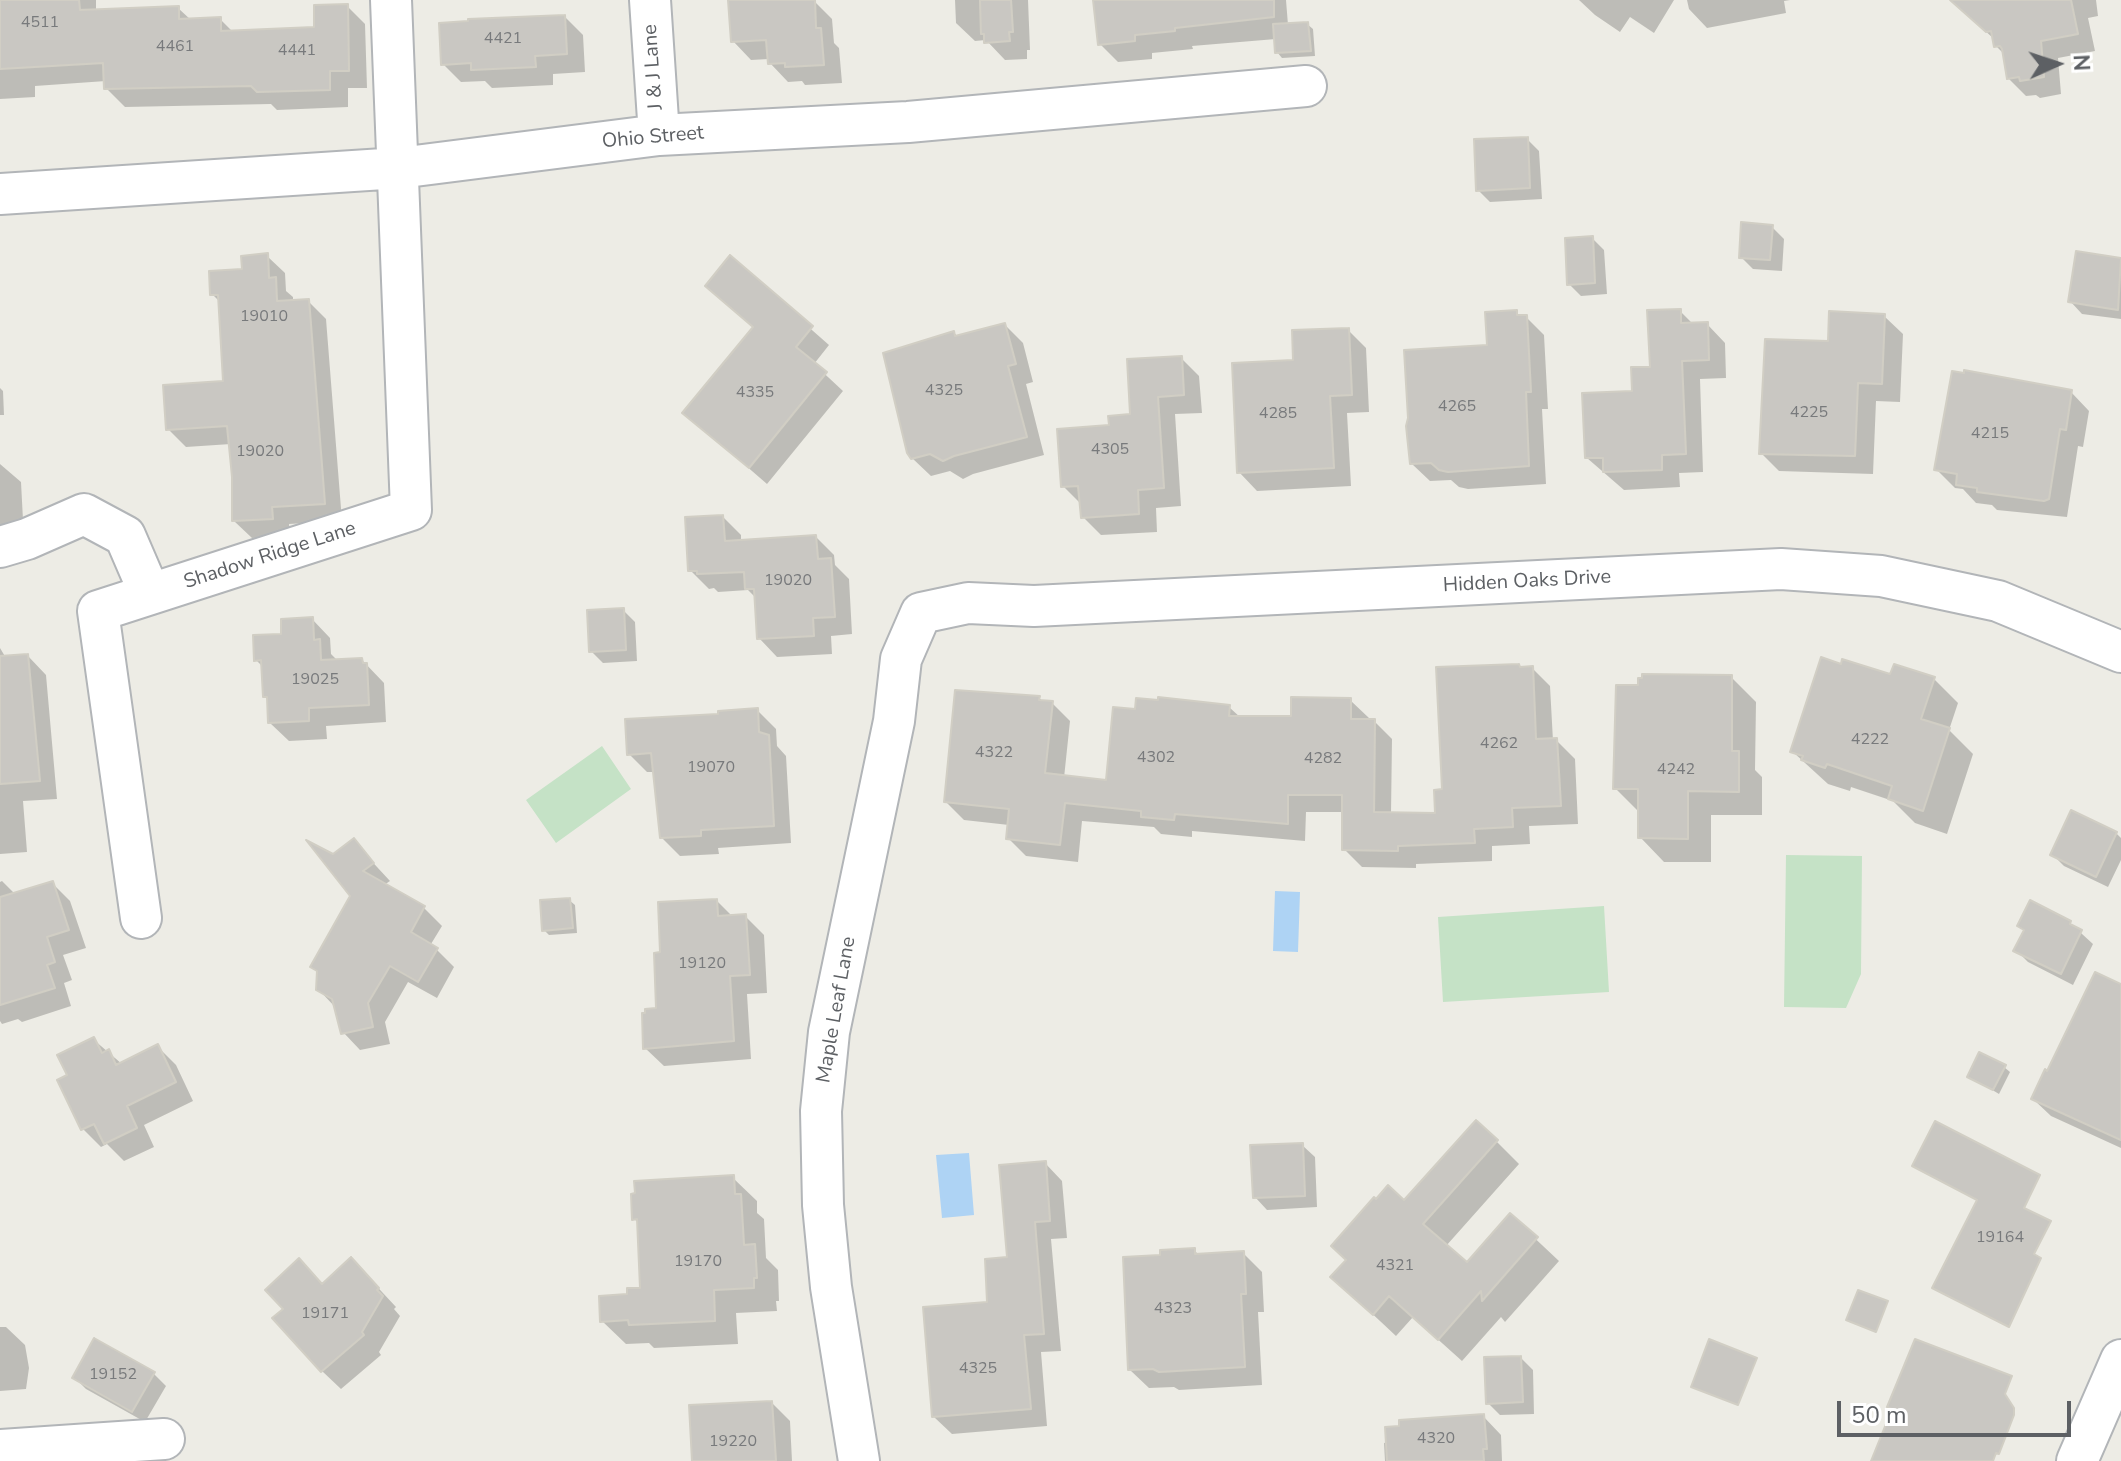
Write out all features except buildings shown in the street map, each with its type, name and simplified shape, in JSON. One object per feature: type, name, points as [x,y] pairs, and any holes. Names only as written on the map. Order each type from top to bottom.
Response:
[{"type":"street","points":[[391,0],[399,168]]},
{"type":"street","name":"J & J Lane","points":[[650,0],[659,135]]},
{"type":"street","name":"Ohio Street","points":[[0,194],[399,168],[659,135],[908,122],[1306,86]]},
{"type":"street","name":"Shadow Ridge Lane","points":[[141,918],[98,611],[411,510],[399,168]]},
{"type":"street","points":[[0,547],[27,539],[84,514],[125,536],[150,594]]},
{"type":"street","name":"Hidden Oaks Drive","points":[[921,613],[968,603],[1034,606],[1781,569],[1881,576],[1998,601],[2121,652]]},
{"type":"street","name":"Maple Leaf Lane","points":[[859,1461],[831,1287],[823,1205],[821,1111],[829,1032],[894,721],[901,659],[921,613]]},
{"type":"street","points":[[2077,1461],[2121,1360]]},
{"type":"street","points":[[0,1450],[164,1439]]},
{"type":"green space","points":[[602,746],[631,789],[556,843],[526,800]]},
{"type":"green space","points":[[1786,855],[1862,856],[1861,974],[1846,1008],[1784,1007]]},
{"type":"green space","points":[[1604,906],[1609,992],[1443,1002],[1438,917]]},
{"type":"water","points":[[1275,891],[1300,892],[1298,952],[1273,951]]},
{"type":"water","points":[[969,1153],[974,1215],[942,1218],[936,1155]]}]
